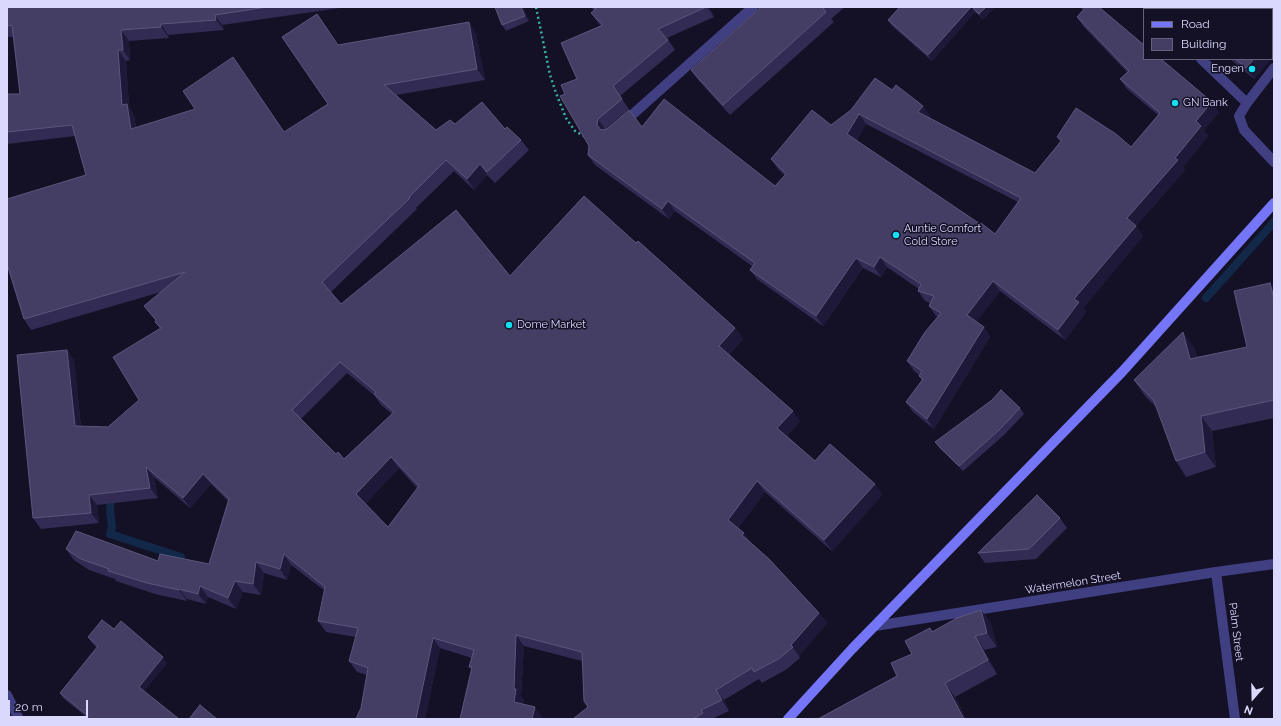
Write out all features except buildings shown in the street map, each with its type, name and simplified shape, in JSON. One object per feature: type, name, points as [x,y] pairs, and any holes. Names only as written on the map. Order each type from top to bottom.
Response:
[{"type":"main road","points":[[788,719],[852,649],[1122,372],[1274,203]]},
{"type":"street","points":[[610,134],[753,7]]},
{"type":"street","points":[[1202,60],[1247,104]]},
{"type":"street","points":[[1274,68],[1239,116],[1244,130],[1274,162]]},
{"type":"street","name":"Watermelon Street","points":[[875,626],[1274,564]]},
{"type":"street","name":"Palm Street","points":[[1216,572],[1235,719]]},
{"type":"street","points":[[7,695],[19,719]]},
{"type":"path","points":[[536,7],[550,75],[566,118],[575,131],[585,137],[598,137],[610,134]]},
{"type":"waterway","points":[[1206,298],[1274,222]]},
{"type":"waterway","points":[[111,494],[110,509],[112,527],[110,534],[181,557]]},
{"type":"place","name":"Engen","points":[[1252,69]]},
{"type":"place","name":"GN Bank","points":[[1175,103]]},
{"type":"place","name":"Auntie Comfort Cold Store","points":[[896,235]]},
{"type":"place","name":"Dome Market","points":[[509,325]]}]
